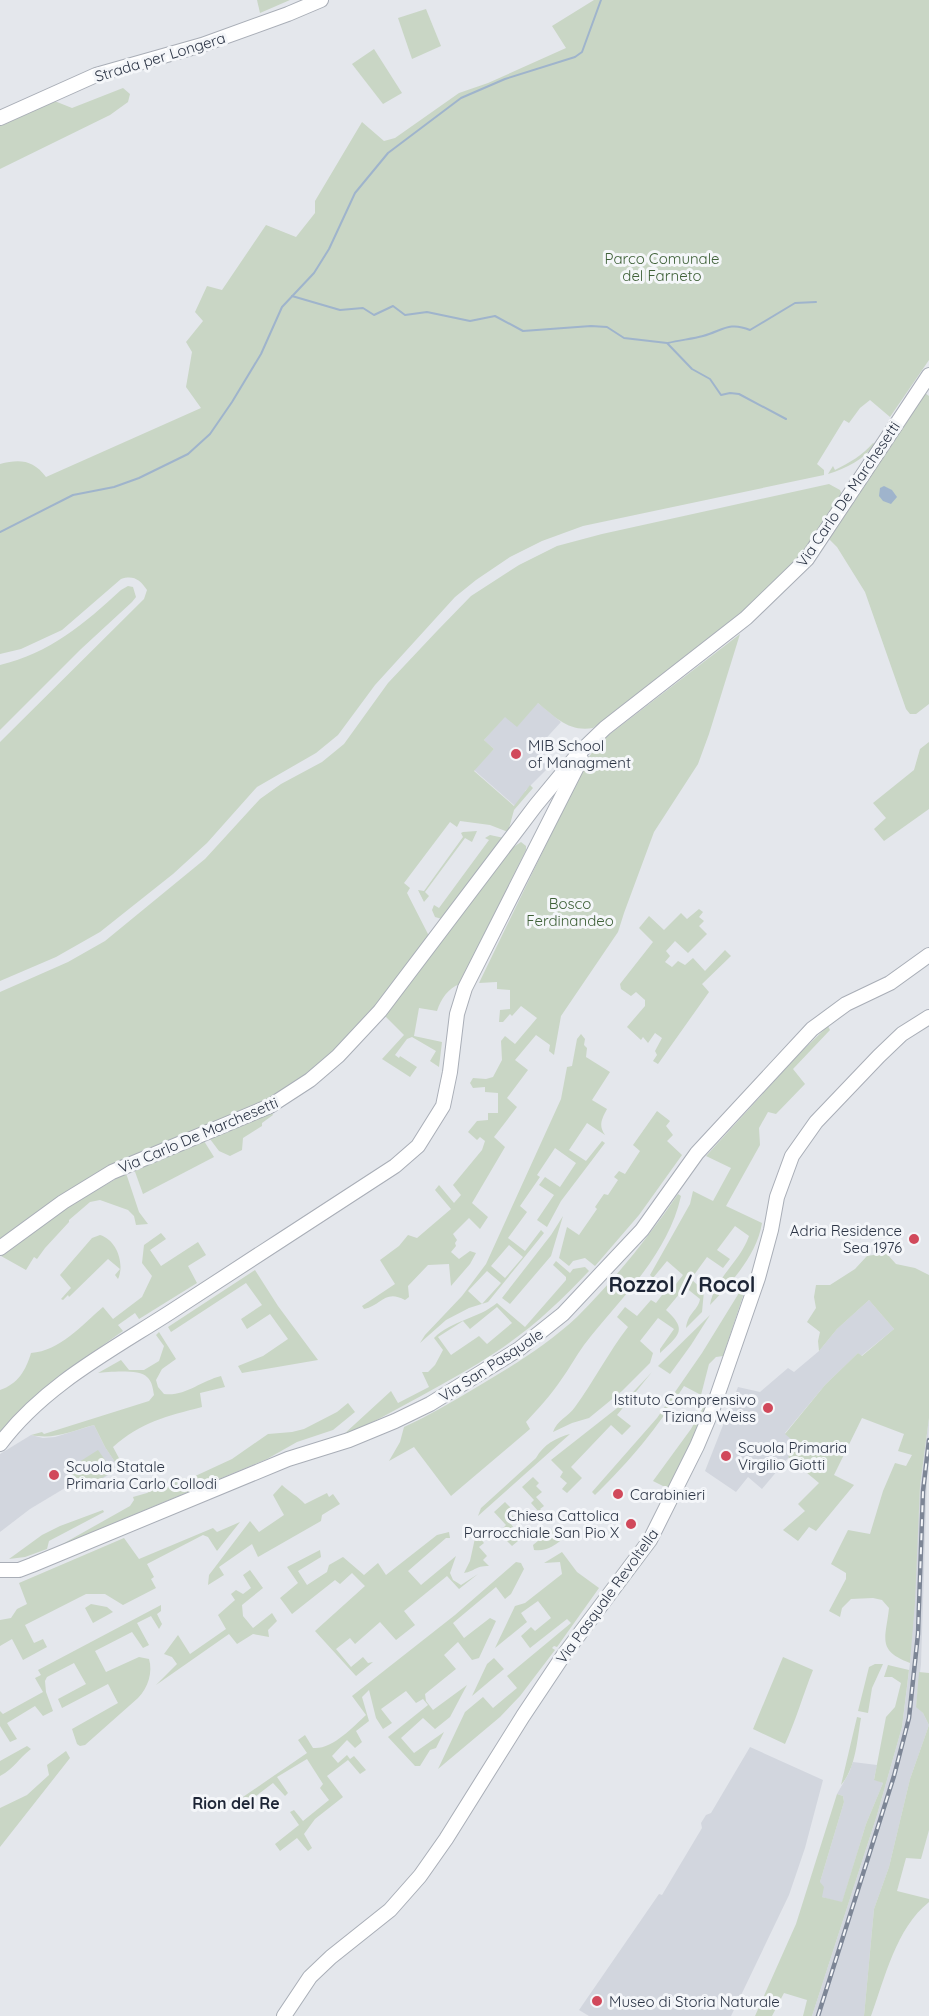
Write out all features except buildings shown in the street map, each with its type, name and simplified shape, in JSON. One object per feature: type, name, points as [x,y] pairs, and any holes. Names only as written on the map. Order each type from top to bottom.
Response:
[{"type":"street","name":"Strada per Longera","points":[[0,118],[96,75],[202,45],[321,0]]},
{"type":"street","name":"Via Carlo De Marchesetti","points":[[0,1248],[41,1217],[112,1172],[270,1106],[310,1080],[338,1056],[380,1011],[568,765],[590,742],[746,618],[801,565],[837,516],[929,375]]},
{"type":"street","points":[[0,1444],[30,1409],[57,1386],[395,1166],[418,1146],[443,1106],[450,1072],[456,1014],[465,988],[590,742]]},
{"type":"street","points":[[535,848],[536,805]]},
{"type":"street","points":[[513,836],[519,833],[528,834],[535,848]]},
{"type":"street","name":"Via San Pasquale","points":[[0,1570],[19,1570],[32,1566],[288,1459],[349,1440],[386,1425],[430,1404],[519,1349],[563,1314],[642,1230],[689,1162],[806,1035],[846,1004],[890,983],[929,955]]},
{"type":"street","name":"Via Pasquale Revoltella","points":[[284,2016],[310,1977],[331,1957],[390,1910],[426,1868],[447,1839],[522,1716],[563,1656],[650,1540],[697,1446],[713,1408],[758,1278],[782,1181],[799,1145],[816,1122],[885,1050],[912,1026],[929,1017]]},
{"type":"shaded area","name":"MIB School of Managment","points":[[538,703],[561,722],[539,746],[546,753],[543,756],[546,759],[543,762],[547,769],[525,791],[515,806],[474,770],[494,749],[484,740],[505,716]]},
{"type":"shaded area","name":"Istituto Comprensivo Tiziana Weiss","points":[[869,1300],[894,1329],[861,1356],[858,1353],[825,1385],[785,1433],[799,1445],[762,1489],[748,1477],[736,1492],[705,1471],[738,1387],[760,1392],[788,1368],[794,1372],[819,1351],[837,1329]]},
{"type":"shaded area","points":[[929,1418],[921,1664],[916,1706],[923,1713],[929,1725],[910,1779],[889,1867],[874,1909],[864,2016],[812,2016],[877,1815],[902,1727],[910,1663],[920,1486]]},
{"type":"shaded area","name":"Scuola Statale Primaria Carlo Collodi","points":[[94,1425],[119,1468],[82,1492],[75,1482],[30,1509],[0,1532],[0,1454],[31,1435],[43,1438],[55,1437]]},
{"type":"shaded area","points":[[750,1747],[823,1780],[805,1848],[789,1895],[731,2016],[589,2016],[579,2010],[659,1894],[662,1895],[702,1828],[701,1823],[706,1815],[711,1813]]},
{"type":"shaded area","points":[[853,1762],[877,1765],[874,1779],[883,1783],[866,1824],[842,1903],[822,1897],[820,1882],[844,1802],[843,1796],[837,1794]]},
{"type":"green space","points":[[257,0],[290,0],[260,13]]},
{"type":"green space","name":"Parco Comunale del Farneto","points":[[594,0],[929,0],[929,360],[890,417],[870,400],[860,408],[849,423],[844,420],[817,464],[824,470],[824,475],[583,526],[542,541],[510,557],[455,597],[375,685],[338,735],[316,753],[257,787],[207,843],[173,874],[100,932],[56,957],[0,981],[0,742],[144,599],[147,590],[136,579],[121,579],[62,630],[21,649],[0,654],[0,464],[26,462],[36,467],[46,477],[201,408],[186,387],[192,352],[186,342],[203,321],[195,312],[207,286],[222,290],[266,225],[296,237],[315,213],[315,201],[362,122],[384,141],[395,138],[459,93],[488,83],[566,48],[552,26]]},
{"type":"green space","points":[[426,9],[441,46],[412,59],[398,18]]},
{"type":"green space","points":[[374,49],[402,93],[383,104],[352,64]]},
{"type":"green space","points":[[123,88],[130,94],[128,102],[110,115],[0,169],[0,122],[52,100],[72,108]]},
{"type":"green space","points":[[925,393],[929,396],[929,704],[916,714],[910,714],[906,709],[865,592],[837,547],[828,538]]},
{"type":"green space","points":[[873,443],[875,444],[860,459],[828,474],[833,466],[835,470],[845,465]]},
{"type":"green space","points":[[829,484],[840,490],[842,495],[807,549],[789,570],[742,612],[593,728],[577,728],[563,723],[538,703],[517,727],[505,717],[484,740],[494,749],[474,771],[514,806],[530,785],[533,788],[514,810],[508,832],[490,825],[460,821],[457,827],[450,822],[404,883],[410,888],[407,893],[429,936],[375,1008],[342,1044],[298,1082],[267,1102],[130,1158],[0,1243],[0,992],[68,962],[105,941],[205,859],[260,799],[281,784],[322,762],[344,744],[388,683],[471,596],[519,565],[557,546],[602,534]]},
{"type":"green space","points":[[128,586],[133,587],[136,597],[132,602],[0,730],[0,665],[18,660],[51,645],[80,626]]},
{"type":"green space","name":"Bosco Ferdinandeo","points":[[740,634],[698,764],[654,832],[618,932],[561,1016],[554,1055],[549,1051],[550,1045],[536,1035],[515,1060],[528,1070],[507,1098],[517,1107],[494,1137],[505,1147],[472,1203],[488,1217],[480,1229],[469,1218],[453,1234],[457,1240],[451,1252],[459,1259],[470,1251],[476,1253],[470,1264],[451,1286],[449,1264],[428,1265],[408,1286],[409,1297],[405,1300],[393,1296],[388,1297],[364,1309],[362,1306],[395,1284],[380,1260],[399,1246],[408,1235],[417,1238],[451,1209],[435,1190],[439,1185],[454,1203],[461,1195],[453,1185],[482,1150],[485,1141],[480,1137],[477,1140],[468,1132],[477,1121],[488,1120],[488,1113],[498,1113],[498,1093],[485,1092],[485,1087],[473,1088],[470,1083],[473,1078],[493,1077],[502,1060],[501,1041],[505,1036],[515,1044],[537,1018],[521,1006],[512,1016],[510,1014],[503,1022],[499,1022],[500,1010],[510,1009],[510,990],[497,989],[497,982],[479,983],[588,758],[601,741]]},
{"type":"green space","points":[[929,742],[929,809],[884,841],[874,829],[886,818],[873,803],[914,770],[920,749]]},
{"type":"green space","points":[[477,831],[472,842],[465,838],[425,892],[429,896],[424,902],[418,890],[424,891],[463,837],[461,833]]},
{"type":"green space","points":[[490,835],[504,838],[442,919],[435,917],[432,910],[434,905],[439,908],[489,840],[485,838]]},
{"type":"green space","points":[[521,842],[526,846],[526,850],[460,984],[446,994],[437,1011],[419,1008],[414,1036],[442,1042],[439,1067],[430,1061],[436,1051],[412,1037],[407,1039],[395,1055],[417,1067],[410,1077],[382,1059],[404,1035],[385,1016],[512,848]]},
{"type":"green space","points":[[699,909],[703,912],[699,917],[704,921],[699,926],[707,934],[688,953],[675,941],[666,951],[670,956],[665,962],[672,967],[678,961],[685,965],[693,958],[705,971],[725,950],[731,956],[702,984],[709,992],[658,1064],[653,1061],[662,1038],[655,1033],[648,1043],[643,1037],[641,1040],[627,1027],[645,1006],[645,1000],[636,992],[631,996],[621,989],[620,984],[653,942],[639,928],[649,916],[664,930],[681,913],[687,919]]},
{"type":"green space","points":[[828,1026],[830,1030],[793,1069],[805,1084],[776,1114],[768,1112],[759,1128],[760,1145],[726,1206],[762,1223],[755,1246],[742,1268],[710,1305],[717,1287],[740,1254],[749,1236],[735,1226],[717,1250],[730,1259],[723,1268],[707,1257],[691,1279],[704,1291],[702,1312],[686,1328],[700,1299],[685,1287],[666,1310],[679,1328],[672,1342],[660,1353],[660,1349],[674,1329],[658,1318],[640,1341],[653,1353],[650,1363],[622,1391],[589,1418],[553,1432],[557,1424],[575,1407],[628,1327],[617,1317],[625,1307],[637,1316],[651,1300],[656,1303],[662,1295],[669,1293],[683,1275],[667,1261],[653,1278],[650,1275],[690,1204],[693,1191],[713,1201],[731,1168],[706,1156],[799,1054]]},
{"type":"green space","points":[[581,1034],[587,1048],[586,1057],[610,1072],[592,1100],[607,1109],[601,1125],[605,1135],[587,1123],[569,1150],[586,1161],[602,1141],[605,1143],[561,1201],[547,1227],[537,1220],[554,1195],[539,1185],[545,1177],[560,1187],[576,1163],[555,1148],[537,1175],[540,1177],[520,1206],[527,1212],[508,1238],[525,1251],[541,1230],[544,1233],[488,1302],[482,1304],[469,1308],[446,1320],[420,1343],[462,1296],[486,1264],[561,1099],[567,1067],[572,1066],[577,1039]],"holes":[[[509,1245],[523,1257],[505,1278],[491,1266]],[[487,1271],[501,1283],[482,1304],[468,1291]]]},
{"type":"green space","points":[[657,1111],[670,1121],[666,1126],[673,1135],[667,1141],[682,1155],[639,1215],[595,1266],[585,1258],[573,1261],[569,1266],[559,1258],[567,1227],[579,1235],[597,1209],[595,1207],[604,1194],[608,1195],[618,1180],[614,1177],[619,1171],[625,1174],[640,1151],[633,1145]]},
{"type":"green space","points":[[272,1113],[273,1115],[262,1123],[262,1126],[243,1138],[242,1150],[230,1156],[219,1151],[210,1139]]},
{"type":"green space","points":[[204,1141],[214,1157],[143,1194],[134,1169]]},
{"type":"green space","points":[[126,1173],[139,1212],[148,1224],[136,1225],[134,1216],[128,1210],[100,1200],[90,1202],[69,1220],[37,1259],[34,1257],[26,1270],[1,1256],[66,1208]]},
{"type":"green space","points":[[678,1194],[681,1196],[674,1218],[654,1258],[584,1345],[553,1391],[526,1422],[530,1429],[451,1496],[414,1447],[389,1461],[400,1442],[404,1427],[447,1405],[513,1365],[553,1338],[577,1317],[630,1258]]},
{"type":"green space","points":[[563,1216],[551,1256],[510,1304],[502,1298]]},
{"type":"green space","points":[[161,1233],[166,1239],[150,1250],[161,1266],[198,1242],[206,1255],[188,1266],[197,1283],[139,1319],[135,1313],[118,1325],[123,1331],[43,1390],[0,1433],[0,1390],[12,1384],[20,1376],[31,1353],[52,1348],[79,1329],[103,1307],[113,1319],[142,1297],[152,1276],[142,1263],[144,1245]]},
{"type":"green space","points":[[100,1235],[111,1242],[118,1253],[121,1266],[118,1279],[115,1275],[120,1269],[108,1259],[69,1297],[68,1295],[63,1300],[61,1299],[71,1288],[60,1275],[92,1238]]},
{"type":"green space","points":[[886,1253],[896,1264],[915,1268],[929,1275],[929,1418],[920,1486],[910,1663],[899,1658],[888,1648],[885,1635],[889,1608],[882,1600],[851,1599],[842,1608],[840,1617],[829,1611],[846,1579],[846,1573],[831,1564],[848,1530],[870,1534],[883,1491],[895,1463],[906,1466],[912,1455],[898,1451],[904,1434],[862,1418],[834,1475],[854,1485],[816,1531],[809,1527],[798,1541],[783,1530],[805,1511],[798,1504],[819,1483],[788,1457],[798,1445],[785,1434],[825,1385],[858,1353],[862,1356],[894,1329],[869,1300],[837,1329],[819,1351],[820,1332],[807,1322],[816,1308],[814,1297],[816,1285],[830,1285],[855,1269],[867,1256]]},
{"type":"green space","points":[[556,1261],[570,1273],[573,1269],[585,1267],[589,1271],[545,1314],[496,1352],[392,1412],[343,1435],[391,1391],[398,1403],[429,1387],[422,1372],[428,1372],[435,1365],[443,1350],[434,1338],[449,1327],[463,1321],[438,1337],[451,1355],[479,1336],[487,1344],[512,1323],[497,1307],[470,1329],[463,1321],[497,1303],[525,1327],[566,1280],[566,1277],[553,1265]]},
{"type":"green space","points":[[255,1270],[278,1306],[318,1360],[242,1373],[238,1366],[263,1356],[288,1339],[270,1314],[247,1329],[241,1319],[262,1305],[246,1283],[171,1332],[168,1327]]},
{"type":"green space","points":[[750,1275],[723,1356],[716,1357],[709,1364],[701,1395],[684,1386],[643,1443],[595,1495],[592,1492],[657,1418],[702,1353]]},
{"type":"green space","points":[[710,1315],[670,1374],[658,1366]]},
{"type":"green space","points":[[159,1332],[176,1359],[162,1369],[156,1380],[164,1394],[186,1391],[221,1376],[225,1387],[200,1393],[202,1407],[155,1421],[123,1438],[113,1447],[120,1460],[119,1468],[94,1425],[55,1436],[31,1435],[42,1432],[44,1434],[149,1401],[154,1395],[153,1388],[149,1379],[143,1374],[98,1373],[121,1360],[129,1370],[144,1370],[159,1361],[164,1346],[156,1335]]},
{"type":"green space","points":[[652,1372],[617,1415],[631,1426],[622,1435],[611,1425],[571,1467],[582,1478],[567,1493],[562,1489],[567,1483],[560,1477],[563,1472],[551,1460],[621,1405]]},
{"type":"green space","points":[[348,1403],[355,1412],[333,1430],[297,1442],[267,1459],[59,1546],[130,1506],[134,1500],[133,1497],[147,1493],[172,1479],[191,1478],[232,1459],[268,1434],[304,1429],[337,1412]]},
{"type":"green space","points":[[704,1406],[707,1407],[669,1489],[653,1481],[691,1429]]},
{"type":"green space","points":[[570,1434],[478,1516],[481,1508],[536,1458],[547,1445]]},
{"type":"green space","points":[[98,1450],[113,1471],[83,1490],[68,1469]]},
{"type":"green space","points":[[533,1477],[539,1483],[536,1486],[542,1492],[536,1497],[544,1506],[540,1509],[546,1516],[540,1521],[535,1516],[539,1512],[531,1503],[534,1500],[522,1487]]},
{"type":"green space","points":[[282,1485],[305,1504],[327,1493],[329,1497],[333,1494],[340,1504],[322,1515],[321,1521],[258,1557],[252,1544],[219,1567],[224,1575],[208,1585],[209,1575],[250,1521],[259,1532],[284,1515],[273,1495]]},
{"type":"green space","points":[[505,1502],[511,1508],[508,1511],[514,1517],[509,1522],[516,1530],[512,1534],[518,1541],[512,1546],[507,1541],[511,1537],[503,1528],[506,1525],[494,1512]]},
{"type":"green space","points":[[103,1510],[104,1512],[49,1541],[47,1549],[25,1557],[9,1559],[42,1535]]},
{"type":"green space","points":[[240,1522],[217,1551],[208,1537],[203,1535],[147,1564],[154,1577],[151,1579],[156,1588],[123,1605],[105,1594],[86,1594],[25,1625],[34,1643],[43,1639],[47,1647],[23,1660],[12,1639],[0,1646],[0,1620],[11,1618],[17,1609],[27,1604],[19,1583],[124,1538],[139,1559],[213,1528],[217,1532]]},
{"type":"green space","points":[[556,1526],[565,1537],[551,1547],[534,1550],[533,1545]]},
{"type":"green space","points":[[477,1529],[484,1543],[479,1547],[487,1556],[483,1560],[489,1566],[464,1573],[470,1561]]},
{"type":"green space","points":[[449,1532],[450,1538],[446,1538],[408,1571],[421,1585],[456,1556],[450,1573],[453,1580],[461,1585],[478,1574],[459,1589],[447,1576],[404,1611],[415,1625],[396,1640],[380,1622],[355,1644],[350,1638],[336,1649],[351,1667],[363,1657],[368,1663],[373,1662],[356,1676],[315,1631],[365,1586],[352,1573],[340,1584],[335,1580],[292,1614],[280,1598],[298,1583],[287,1567],[320,1550],[321,1557],[298,1571],[307,1585],[327,1572],[329,1565],[343,1557],[364,1575],[378,1563],[386,1575],[437,1535]]},
{"type":"green space","points":[[562,1552],[577,1572],[599,1588],[557,1647],[552,1648],[555,1650],[520,1696],[500,1717],[438,1769],[465,1712],[483,1697],[493,1708],[517,1688],[507,1676],[571,1623],[567,1619],[530,1648],[521,1636],[531,1627],[535,1631],[551,1618],[538,1601],[521,1613],[527,1622],[495,1648],[515,1606],[525,1603],[562,1574],[560,1562],[544,1563]]},
{"type":"green space","points":[[516,1562],[521,1563],[524,1569],[511,1594],[505,1599],[496,1587],[453,1623],[464,1638],[490,1618],[496,1621],[479,1658],[472,1660],[458,1642],[444,1655],[456,1669],[425,1694],[426,1701],[433,1710],[467,1685],[450,1717],[435,1729],[423,1718],[401,1738],[414,1753],[444,1732],[436,1748],[430,1750],[420,1766],[415,1766],[388,1737],[428,1705],[423,1699],[416,1703],[406,1691],[381,1709],[392,1723],[383,1729],[376,1718],[369,1690],[362,1697],[369,1721],[356,1731],[362,1742],[355,1748],[347,1740],[332,1756],[338,1763],[347,1755],[350,1759],[354,1756],[366,1770],[360,1774],[348,1760],[327,1776],[343,1797],[315,1819],[304,1834],[312,1848],[308,1851],[297,1838],[280,1851],[275,1844],[299,1825],[290,1812],[294,1810],[303,1821],[329,1800],[320,1788],[323,1784],[307,1759],[277,1777],[288,1793],[285,1796],[273,1783],[244,1805],[240,1799],[307,1753],[298,1740],[305,1735],[313,1748],[320,1748],[335,1742],[349,1731],[366,1715],[352,1696],[455,1615]]},
{"type":"green space","points":[[250,1570],[263,1588],[242,1605],[243,1616],[253,1628],[272,1613],[277,1621],[268,1630],[269,1637],[253,1634],[237,1644],[229,1634],[156,1685],[177,1664],[172,1657],[164,1654],[178,1635],[190,1654],[226,1629],[218,1615],[235,1600],[231,1594],[236,1590],[243,1594],[251,1588],[243,1575]]},
{"type":"green space","points":[[91,1604],[107,1607],[113,1612],[93,1623],[85,1608]]},
{"type":"green space","points":[[161,1605],[161,1611],[157,1614],[162,1624],[159,1629],[151,1616],[137,1623],[149,1645],[143,1648],[132,1632],[95,1651],[106,1672],[139,1657],[149,1659],[149,1680],[138,1698],[85,1745],[80,1746],[77,1744],[72,1729],[118,1703],[108,1684],[62,1708],[58,1699],[86,1684],[74,1663],[47,1677],[45,1681],[46,1692],[53,1711],[43,1716],[35,1706],[7,1723],[17,1739],[10,1742],[0,1726],[0,1711],[3,1714],[43,1692],[35,1678],[41,1675],[38,1670]]},
{"type":"green space","points":[[783,1657],[813,1670],[785,1744],[753,1729]]},
{"type":"green space","points":[[494,1658],[504,1669],[472,1696],[487,1664]]},
{"type":"green space","points":[[883,1664],[872,1688],[868,1713],[858,1711],[869,1667]]},
{"type":"green space","points":[[888,1665],[909,1670],[902,1727],[877,1815],[812,2016],[803,2016],[807,2000],[784,1993],[772,2016],[755,2016],[796,1924],[837,1794],[843,1796],[844,1802],[820,1882],[824,1887],[822,1897],[842,1902],[866,1824],[883,1783],[874,1780],[886,1717],[895,1707],[901,1683],[892,1677],[884,1677]]},
{"type":"green space","points":[[919,1672],[929,1673],[929,1725],[923,1713],[916,1707]]},
{"type":"green space","points":[[857,1717],[861,1718],[855,1753],[850,1770],[841,1785]]},
{"type":"green space","points":[[929,1725],[929,1830],[921,1859],[906,1858],[897,1891],[929,1899],[929,1902],[908,1925],[900,1939],[871,2016],[864,2016],[874,1909],[889,1867],[910,1779]]},
{"type":"green space","points":[[27,1746],[31,1749],[0,1776],[0,1761]]},
{"type":"green space","points":[[66,1751],[70,1758],[0,1847],[0,1808],[27,1795],[49,1775],[47,1765]]},
{"type":"water","points":[[884,486],[892,490],[897,497],[891,504],[883,501],[879,496],[880,488]]},
{"type":"waterway","points":[[0,532],[73,495],[114,487],[139,478],[188,454],[210,434],[232,402],[261,354],[282,307],[314,273],[329,249],[355,193],[388,153],[461,98],[505,79],[575,57],[582,52],[601,0]]},
{"type":"waterway","points":[[292,296],[340,310],[363,308],[374,315],[393,306],[405,315],[427,312],[470,321],[495,316],[523,331],[607,327],[624,338],[667,343],[692,369],[710,379],[721,395],[739,394],[786,419]]},
{"type":"waterway","points":[[668,343],[736,326],[750,330],[795,303],[816,302]]},
{"type":"railway","points":[[818,2016],[894,1776],[909,1718],[918,1634],[923,1491],[929,1440]]},
{"type":"place","name":"MIB School of Managment","points":[[516,754]]},
{"type":"place","name":"Adria Residence Sea 1976","points":[[914,1239]]},
{"type":"place","name":"Istituto Comprensivo Tiziana Weiss","points":[[768,1408]]},
{"type":"place","name":"Scuola Primaria Virgilio Giotti","points":[[726,1456]]},
{"type":"place","name":"Scuola Statale Primaria Carlo Collodi","points":[[54,1475]]},
{"type":"place","name":"Carabinieri","points":[[618,1494]]},
{"type":"place","name":"Chiesa Cattolica Parrocchiale San Pio X","points":[[631,1524]]},
{"type":"place","name":"Museo di Storia Naturale","points":[[597,2001]]},
{"type":"district","name":"Rozzol / Rocol","points":[[682,1284]]},
{"type":"district","name":"Rion del Re","points":[[236,1803]]}]
